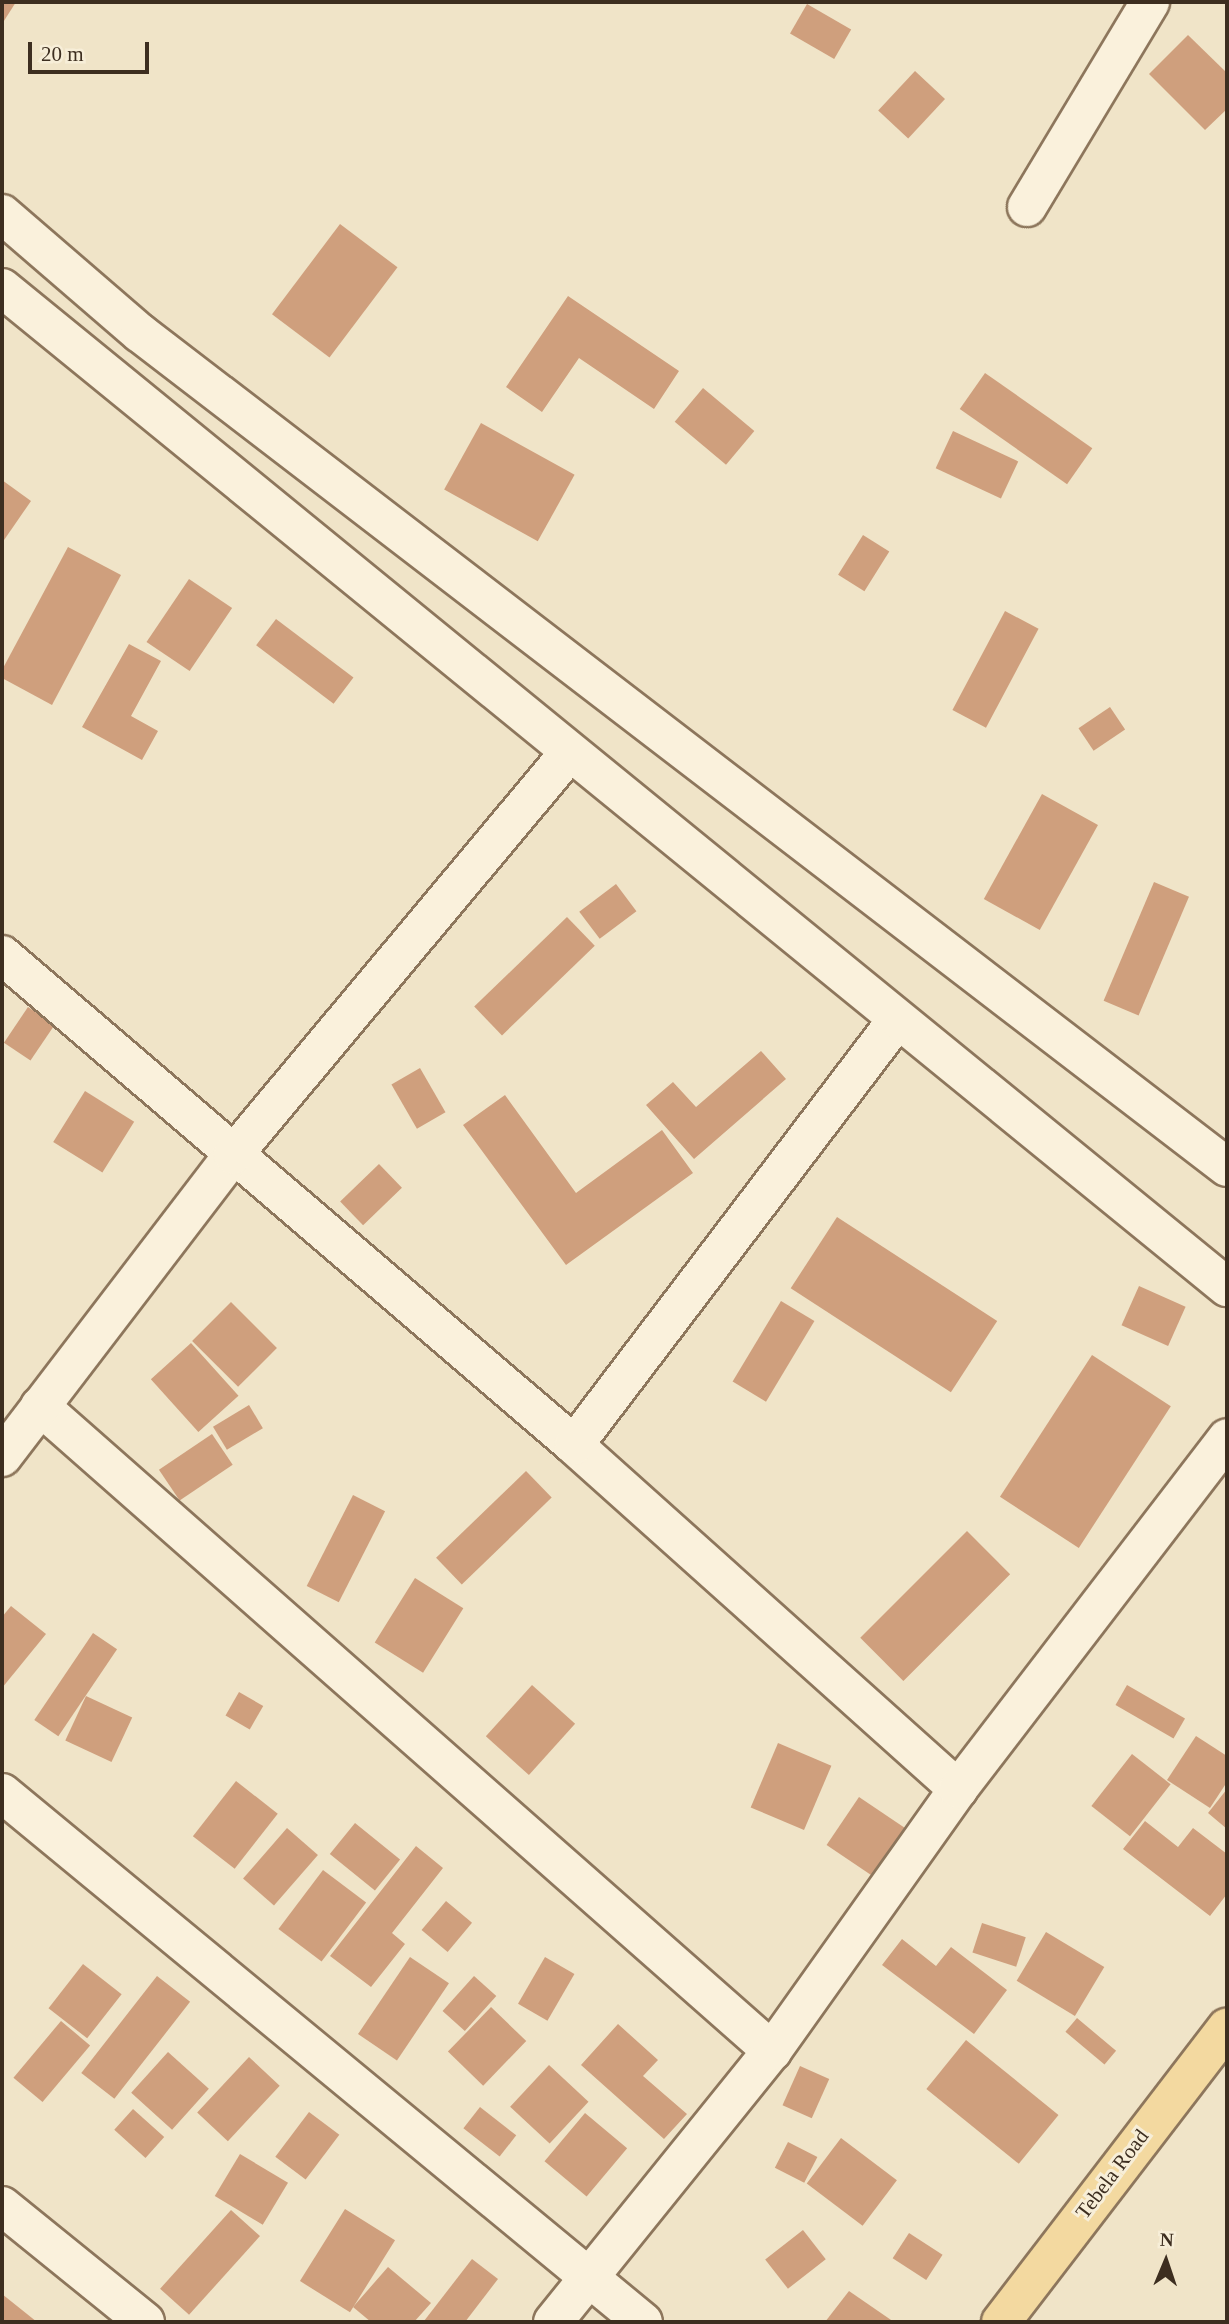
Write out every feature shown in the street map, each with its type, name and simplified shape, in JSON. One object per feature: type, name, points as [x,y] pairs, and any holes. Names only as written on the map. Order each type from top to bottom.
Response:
[{"type":"main road","name":"Tebela Road","points":[[1001,2322],[1227,2028]]},
{"type":"street","points":[[1027,207],[1150,2]]},
{"type":"street","points":[[2,214],[140,333],[1227,1167]]},
{"type":"street","points":[[2,288],[1227,1287]]},
{"type":"street","points":[[2,1457],[233,1155],[569,753]]},
{"type":"street","points":[[2,955],[574,1445],[958,1789]]},
{"type":"street","points":[[574,1445],[897,1020]]},
{"type":"street","points":[[40,1406],[772,2051]]},
{"type":"street","points":[[553,2322],[589,2281],[772,2051],[958,1789],[1227,1438]]},
{"type":"street","points":[[2,1793],[589,2281],[643,2322]]},
{"type":"street","points":[[2,2206],[145,2322]]},
{"type":"building","points":[[2,2],[16,2],[2,24]]},
{"type":"building","points":[[807,4],[851,30],[834,59],[790,33]]},
{"type":"building","points":[[1188,35],[1227,73],[1227,109],[1205,130],[1149,74]]},
{"type":"building","points":[[915,71],[945,99],[908,138],[878,110]]},
{"type":"building","points":[[340,224],[398,267],[329,358],[272,314]]},
{"type":"building","points":[[568,296],[679,371],[654,409],[579,358],[542,412],[506,387]]},
{"type":"building","points":[[985,373],[1092,448],[1067,484],[960,409]]},
{"type":"building","points":[[703,388],[754,431],[726,465],[675,422]]},
{"type":"building","points":[[481,423],[575,475],[538,541],[444,489]]},
{"type":"building","points":[[953,431],[1018,461],[1001,499],[936,468]]},
{"type":"building","points":[[2,480],[31,501],[2,543]]},
{"type":"building","points":[[863,535],[889,551],[864,591],[838,575]]},
{"type":"building","points":[[68,547],[121,575],[52,705],[2,678],[2,670]]},
{"type":"building","points":[[189,579],[232,608],[190,671],[147,642]]},
{"type":"building","points":[[1005,611],[1039,629],[986,728],[952,710]]},
{"type":"building","points":[[276,619],[353,677],[334,704],[256,645]]},
{"type":"building","points":[[129,644],[161,661],[131,716],[158,731],[142,760],[82,727]]},
{"type":"building","points":[[1110,707],[1125,729],[1094,751],[1078,728]]},
{"type":"building","points":[[1042,794],[1098,825],[1040,930],[984,899]]},
{"type":"building","points":[[1154,882],[1189,897],[1139,1016],[1104,1001]]},
{"type":"building","points":[[616,884],[636,911],[600,939],[579,912]]},
{"type":"building","points":[[567,917],[595,946],[502,1035],[474,1007]]},
{"type":"building","points":[[28,1007],[55,1025],[30,1061],[4,1043]]},
{"type":"building","points":[[761,1051],[786,1079],[694,1159],[646,1105],[673,1082],[696,1107]]},
{"type":"building","points":[[420,1068],[446,1112],[417,1129],[391,1084]]},
{"type":"building","points":[[85,1091],[134,1122],[102,1173],[53,1142]]},
{"type":"building","points":[[505,1095],[576,1193],[662,1130],[693,1173],[566,1265],[463,1125]]},
{"type":"building","points":[[379,1164],[402,1188],[363,1225],[340,1202]]},
{"type":"building","points":[[837,1217],[997,1321],[951,1392],[791,1288]]},
{"type":"building","points":[[1139,1286],[1186,1307],[1168,1346],[1122,1325]]},
{"type":"building","points":[[781,1301],[814,1321],[766,1402],[733,1382]]},
{"type":"building","points":[[231,1302],[277,1348],[238,1387],[192,1341]]},
{"type":"building","points":[[191,1343],[239,1396],[198,1432],[151,1379]]},
{"type":"building","points":[[1092,1355],[1171,1406],[1079,1548],[1000,1497]]},
{"type":"building","points":[[249,1405],[263,1428],[227,1450],[213,1427]]},
{"type":"building","points":[[212,1434],[233,1465],[180,1500],[159,1470]]},
{"type":"building","points":[[526,1471],[552,1498],[462,1584],[436,1558]]},
{"type":"building","points":[[353,1495],[385,1511],[339,1602],[307,1586]]},
{"type":"building","points":[[967,1531],[1010,1574],[903,1681],[860,1638]]},
{"type":"building","points":[[415,1578],[463,1608],[423,1673],[375,1642]]},
{"type":"building","points":[[11,1606],[46,1634],[2,1688],[2,1617]]},
{"type":"building","points":[[93,1633],[117,1649],[58,1736],[34,1720]]},
{"type":"building","points":[[532,1685],[575,1724],[529,1775],[486,1736]]},
{"type":"building","points":[[1127,1685],[1185,1718],[1174,1738],[1116,1705]]},
{"type":"building","points":[[239,1692],[263,1706],[250,1729],[226,1715]]},
{"type":"building","points":[[86,1696],[132,1718],[112,1762],[65,1740]]},
{"type":"building","points":[[1196,1736],[1227,1756],[1227,1782],[1210,1808],[1167,1780]]},
{"type":"building","points":[[778,1743],[831,1766],[804,1830],[751,1807]]},
{"type":"building","points":[[1132,1754],[1171,1784],[1130,1836],[1091,1806]]},
{"type":"building","points":[[236,1781],[278,1814],[235,1869],[193,1836]]},
{"type":"building","points":[[1227,1789],[1227,1829],[1208,1813]]},
{"type":"building","points":[[859,1797],[905,1828],[872,1876],[827,1845]]},
{"type":"building","points":[[1145,1821],[1178,1847],[1193,1828],[1227,1854],[1227,1894],[1210,1916],[1123,1849]]},
{"type":"building","points":[[355,1823],[400,1860],[375,1891],[330,1854]]},
{"type":"building","points":[[287,1828],[318,1855],[274,1905],[243,1879]]},
{"type":"building","points":[[416,1846],[443,1868],[392,1933],[405,1944],[371,1987],[330,1956]]},
{"type":"building","points":[[323,1870],[366,1902],[322,1962],[278,1929]]},
{"type":"building","points":[[446,1901],[472,1923],[448,1952],[422,1930]]},
{"type":"building","points":[[982,1923],[1026,1937],[1016,1967],[972,1952]]},
{"type":"building","points":[[1046,1932],[1104,1967],[1075,2016],[1017,1981]]},
{"type":"building","points":[[902,1939],[936,1966],[951,1947],[1007,1990],[974,2034],[882,1965]]},
{"type":"building","points":[[410,1957],[449,1983],[397,2060],[358,2034]]},
{"type":"building","points":[[545,1957],[574,1974],[547,2021],[518,2004]]},
{"type":"building","points":[[83,1964],[122,1994],[87,2038],[49,2008]]},
{"type":"building","points":[[157,1976],[190,2002],[114,2099],[81,2073]]},
{"type":"building","points":[[474,1976],[496,1996],[465,2031],[443,2011]]},
{"type":"building","points":[[491,2007],[526,2041],[483,2086],[448,2052]]},
{"type":"building","points":[[1077,2018],[1116,2051],[1104,2065],[1065,2032]]},
{"type":"building","points":[[61,2021],[90,2045],[43,2102],[13,2078]]},
{"type":"building","points":[[618,2024],[658,2060],[643,2076],[687,2114],[664,2139],[581,2065]]},
{"type":"building","points":[[966,2040],[1058,2115],[1019,2164],[926,2089]]},
{"type":"building","points":[[168,2052],[209,2089],[172,2130],[131,2093]]},
{"type":"building","points":[[249,2057],[280,2086],[228,2141],[197,2113]]},
{"type":"building","points":[[549,2065],[588,2102],[550,2144],[510,2107]]},
{"type":"building","points":[[800,2066],[829,2079],[812,2118],[783,2105]]},
{"type":"building","points":[[480,2107],[516,2135],[500,2157],[463,2128]]},
{"type":"building","points":[[133,2109],[164,2137],[145,2158],[114,2130]]},
{"type":"building","points":[[309,2112],[339,2135],[306,2180],[275,2157]]},
{"type":"building","points":[[585,2113],[627,2148],[587,2197],[545,2161]]},
{"type":"building","points":[[841,2138],[897,2180],[863,2226],[807,2184]]},
{"type":"building","points":[[788,2142],[817,2157],[804,2183],[775,2168]]},
{"type":"building","points":[[240,2154],[288,2183],[263,2225],[215,2196]]},
{"type":"building","points":[[345,2209],[395,2240],[350,2312],[300,2281]]},
{"type":"building","points":[[231,2210],[260,2236],[189,2315],[160,2289]]},
{"type":"building","points":[[803,2230],[826,2259],[788,2289],[765,2260]]},
{"type":"building","points":[[909,2233],[943,2255],[926,2280],[893,2258]]},
{"type":"building","points":[[472,2259],[498,2279],[465,2322],[424,2321]]},
{"type":"building","points":[[388,2267],[431,2303],[414,2322],[371,2322],[353,2307]]},
{"type":"building","points":[[849,2291],[894,2322],[825,2322]]},
{"type":"building","points":[[2,2294],[37,2322],[2,2322]]}]
